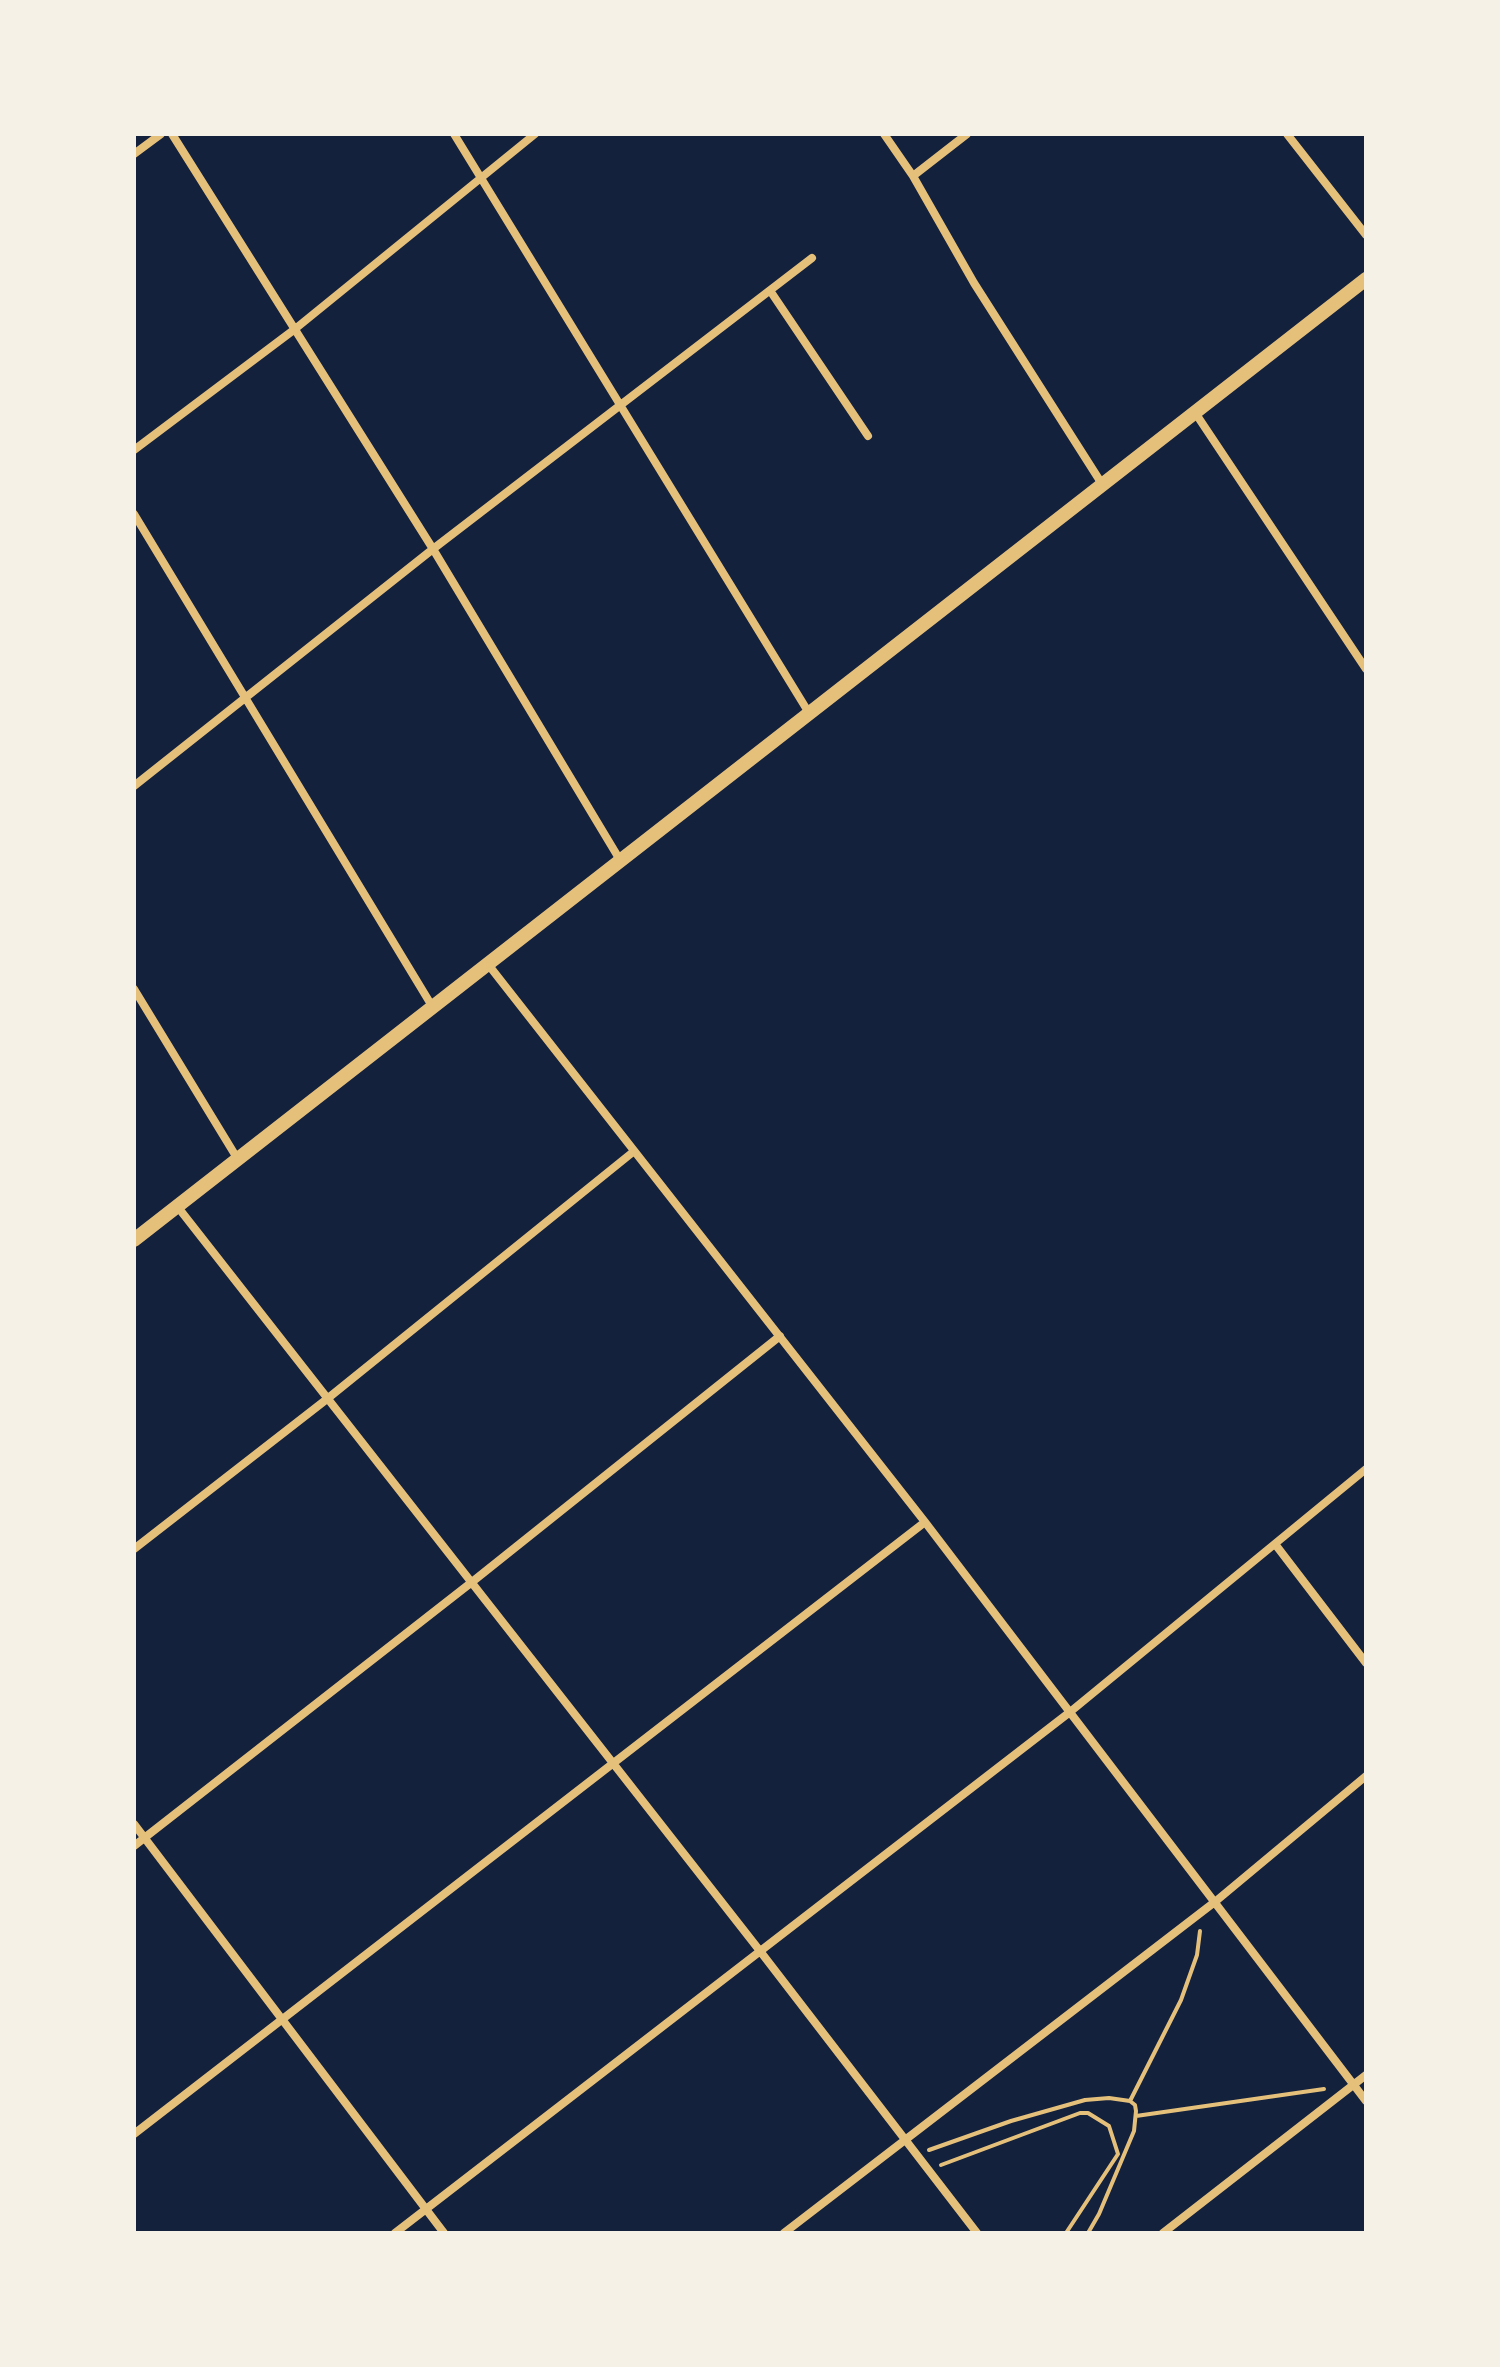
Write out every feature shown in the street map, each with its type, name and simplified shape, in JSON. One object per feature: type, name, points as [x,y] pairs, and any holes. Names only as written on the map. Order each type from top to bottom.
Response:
[{"type":"main road","points":[[134,1240],[1366,279]]},
{"type":"street","points":[[134,154],[161,134]]},
{"type":"street","points":[[172,134],[433,549],[620,860]]},
{"type":"street","points":[[454,134],[809,713]]},
{"type":"street","points":[[134,450],[295,329],[535,134]]},
{"type":"street","points":[[884,134],[913,176],[974,283],[1102,484]]},
{"type":"street","points":[[913,176],[967,134]]},
{"type":"street","points":[[1287,134],[1366,235]]},
{"type":"street","points":[[134,786],[433,549],[812,258]]},
{"type":"street","points":[[771,292],[868,436]]},
{"type":"street","points":[[1196,414],[1366,669]]},
{"type":"street","points":[[134,514],[432,1006]]},
{"type":"street","points":[[487,963],[925,1522],[1366,2101]]},
{"type":"street","points":[[134,989],[237,1158]]},
{"type":"street","points":[[134,1549],[327,1399],[633,1152]]},
{"type":"street","points":[[177,1206],[977,2233]]},
{"type":"street","points":[[134,1846],[780,1336]]},
{"type":"street","points":[[395,2233],[1070,1712],[1366,1469]]},
{"type":"street","points":[[134,2134],[925,1522]]},
{"type":"street","points":[[1275,1544],[1366,1663]]},
{"type":"street","points":[[784,2233],[1216,1901],[1366,1776]]},
{"type":"street","points":[[134,1824],[444,2233]]},
{"type":"street","points":[[1163,2233],[1366,2075]]},
{"type":"path","points":[[1130,2101],[1191,1974],[1197,1955],[1201,1912]]},
{"type":"path","points":[[1136,2116],[1354,2085]]},
{"type":"path","points":[[916,2155],[1011,2121],[1085,2100],[1109,2098],[1130,2101],[1135,2105],[1134,2131],[1088,2233]]},
{"type":"path","points":[[928,2170],[1080,2113],[1088,2113],[1109,2126],[1118,2154],[1066,2233]]}]
